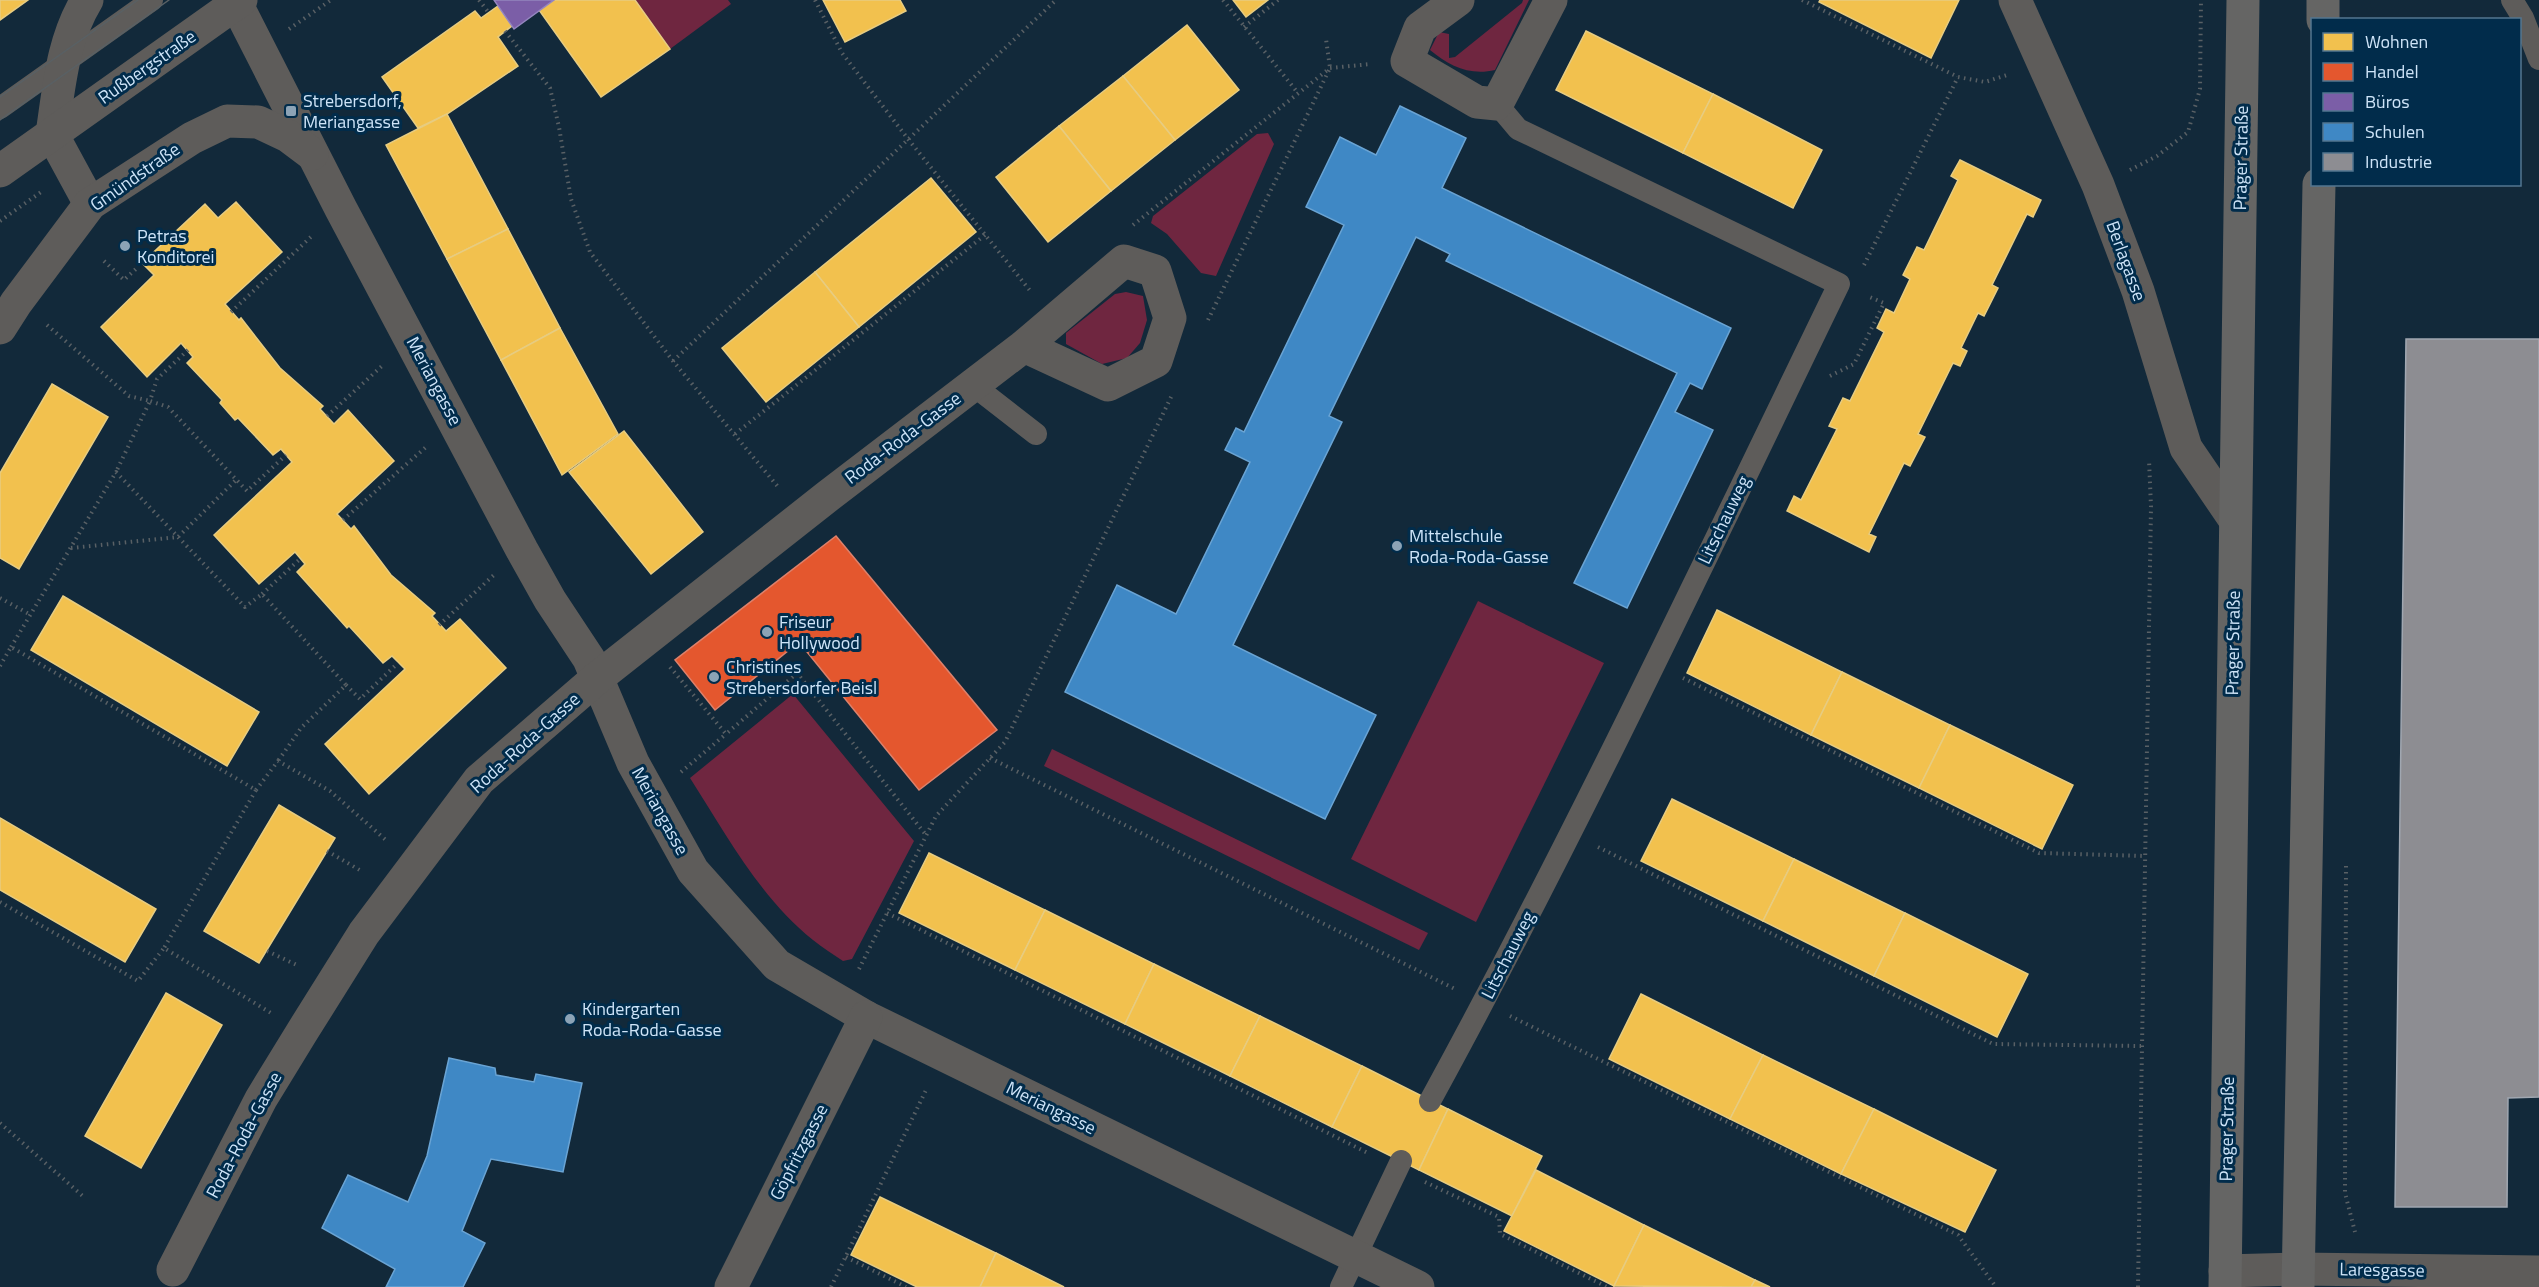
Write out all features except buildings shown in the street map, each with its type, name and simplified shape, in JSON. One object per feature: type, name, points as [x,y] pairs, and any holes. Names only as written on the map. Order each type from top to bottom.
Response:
[{"type":"main road","name":"Prager Straße","points":[[2225,1279],[2243,0]]},
{"type":"main road","points":[[2323,0],[2323,18]]},
{"type":"main road","points":[[2298,1278],[2319,186]]},
{"type":"street","points":[[87,0],[72,29],[63,63],[52,134],[90,204]]},
{"type":"street","points":[[1458,0],[1420,28],[1407,61],[1477,102],[1497,105],[1551,0]]},
{"type":"street","name":"Berlagasse","points":[[2015,0],[2098,185],[2138,291],[2186,448],[2235,520]]},
{"type":"street","name":"Meriangasse","points":[[239,2],[256,46],[522,549],[550,600],[589,659],[633,763],[693,871],[777,965],[854,1010],[1418,1287]]},
{"type":"street","name":"Rußbergstraße","points":[[0,171],[239,2]]},
{"type":"street","name":"Gmündstraße","points":[[0,328],[90,204],[192,138],[227,121],[258,122],[288,136],[314,155]]},
{"type":"street","points":[[1024,346],[1108,385],[1156,361],[1170,318],[1155,271],[1124,261]]},
{"type":"street","name":"Roda-Roda-Gasse","points":[[173,1270],[261,1099],[302,1032],[364,933],[479,780],[596,679],[1024,346],[1124,261]]},
{"type":"street","name":"Göpfritzgasse","points":[[731,1287],[854,1010]]},
{"type":"street","name":"Laresgasse","points":[[2225,1279],[2539,1272]]},
{"type":"lane","points":[[0,108],[152,0]]},
{"type":"lane","points":[[2512,0],[2523,18],[2539,59]]},
{"type":"lane","points":[[1497,105],[1518,129],[1839,284]]},
{"type":"lane","name":"Litschauweg","points":[[1430,1101],[1483,1004],[1570,832],[1839,284]]},
{"type":"lane","points":[[973,385],[1036,434]]},
{"type":"lane","points":[[1341,1287],[1399,1165]]},
{"type":"path","points":[[256,46],[285,32],[331,0]]},
{"type":"path","points":[[478,0],[489,13]]},
{"type":"path","points":[[815,0],[842,52],[908,139],[1054,321]]},
{"type":"path","points":[[673,361],[1056,0]]},
{"type":"path","points":[[1223,0],[1298,93]]},
{"type":"path","points":[[1244,27],[1278,0]]},
{"type":"path","points":[[1803,0],[1958,77],[1985,82],[2007,75]]},
{"type":"path","points":[[2098,185],[2157,156],[2188,132],[2200,89],[2201,0]]},
{"type":"path","points":[[505,32],[550,88],[571,199],[590,252],[673,361],[802,517]]},
{"type":"path","points":[[1124,261],[1127,230],[1330,68],[1407,61]]},
{"type":"path","points":[[1839,284],[1859,276],[1958,77]]},
{"type":"path","points":[[0,221],[72,170]]},
{"type":"path","points":[[231,312],[341,209]]},
{"type":"path","points":[[734,435],[985,235]]},
{"type":"path","points":[[104,261],[124,280],[138,267]]},
{"type":"path","points":[[43,322],[129,396],[168,407],[247,491],[286,455]]},
{"type":"path","points":[[327,416],[411,339]]},
{"type":"path","points":[[0,666],[116,472],[150,401],[157,379],[188,350]]},
{"type":"path","points":[[343,520],[456,421]]},
{"type":"path","points":[[116,472],[245,607],[300,559]]},
{"type":"path","points":[[71,548],[178,537],[236,480]]},
{"type":"path","points":[[2138,1287],[2151,507]]},
{"type":"path","points":[[440,625],[522,549]]},
{"type":"path","points":[[262,594],[360,699],[398,663]]},
{"type":"path","points":[[0,598],[31,615]]},
{"type":"path","points":[[11,647],[256,790]]},
{"type":"path","points":[[666,662],[726,734]]},
{"type":"path","points":[[1654,664],[2039,853],[2146,856]]},
{"type":"path","points":[[680,774],[797,674],[926,835]]},
{"type":"path","points":[[0,902],[138,981],[164,948],[256,790],[301,728],[346,685]]},
{"type":"path","points":[[854,1010],[887,913],[936,816],[1005,742]]},
{"type":"path","points":[[278,761],[330,791],[414,865]]},
{"type":"path","points":[[1570,832],[1993,1044],[2141,1046]]},
{"type":"path","points":[[327,851],[366,873]]},
{"type":"path","points":[[887,913],[1399,1165],[1499,1217],[1500,1234],[1607,1287]]},
{"type":"path","points":[[164,948],[302,1032]]},
{"type":"path","points":[[267,951],[302,968]]},
{"type":"path","points":[[831,1287],[944,1055]]},
{"type":"path","points":[[0,1123],[85,1198]]},
{"type":"path","points":[[846,1257],[906,1287]]},
{"type":"shaded area","points":[[635,0],[728,0],[731,4],[670,49]]},
{"type":"shaded area","points":[[1523,0],[1529,0],[1495,70],[1468,71],[1452,65],[1430,50],[1439,32],[1449,34],[1449,58],[1455,57]]},
{"type":"shaded area","points":[[1268,133],[1274,144],[1216,276],[1201,273],[1167,234],[1151,223],[1153,216],[1257,134]]},
{"type":"shaded area","points":[[1126,292],[1143,296],[1147,320],[1140,343],[1127,358],[1102,364],[1066,344],[1066,333],[1115,294]]},
{"type":"shaded area","points":[[1478,601],[1604,663],[1476,922],[1351,859]]},
{"type":"shaded area","points":[[793,694],[914,841],[852,959],[843,961],[813,940],[776,905],[745,864],[690,778]]},
{"type":"shaded area","points":[[1052,749],[1428,933],[1419,950],[1044,766]]},
{"type":"tram line","points":[[0,97],[138,0]]},
{"type":"tram line","points":[[0,120],[169,0]]},
{"type":"place","name":"Strebersdorf, Meriangasse","points":[[291,111]]},
{"type":"place","name":"Petras Konditorei","points":[[125,246]]},
{"type":"place","name":"Mittelschule Roda-Roda-Gasse","points":[[1397,546]]},
{"type":"place","name":"Friseur Hollywood","points":[[767,632]]},
{"type":"place","name":"Christines Strebersdorfer Beisl","points":[[714,677]]},
{"type":"place","name":"Kindergarten Roda-Roda-Gasse","points":[[570,1019]]}]
